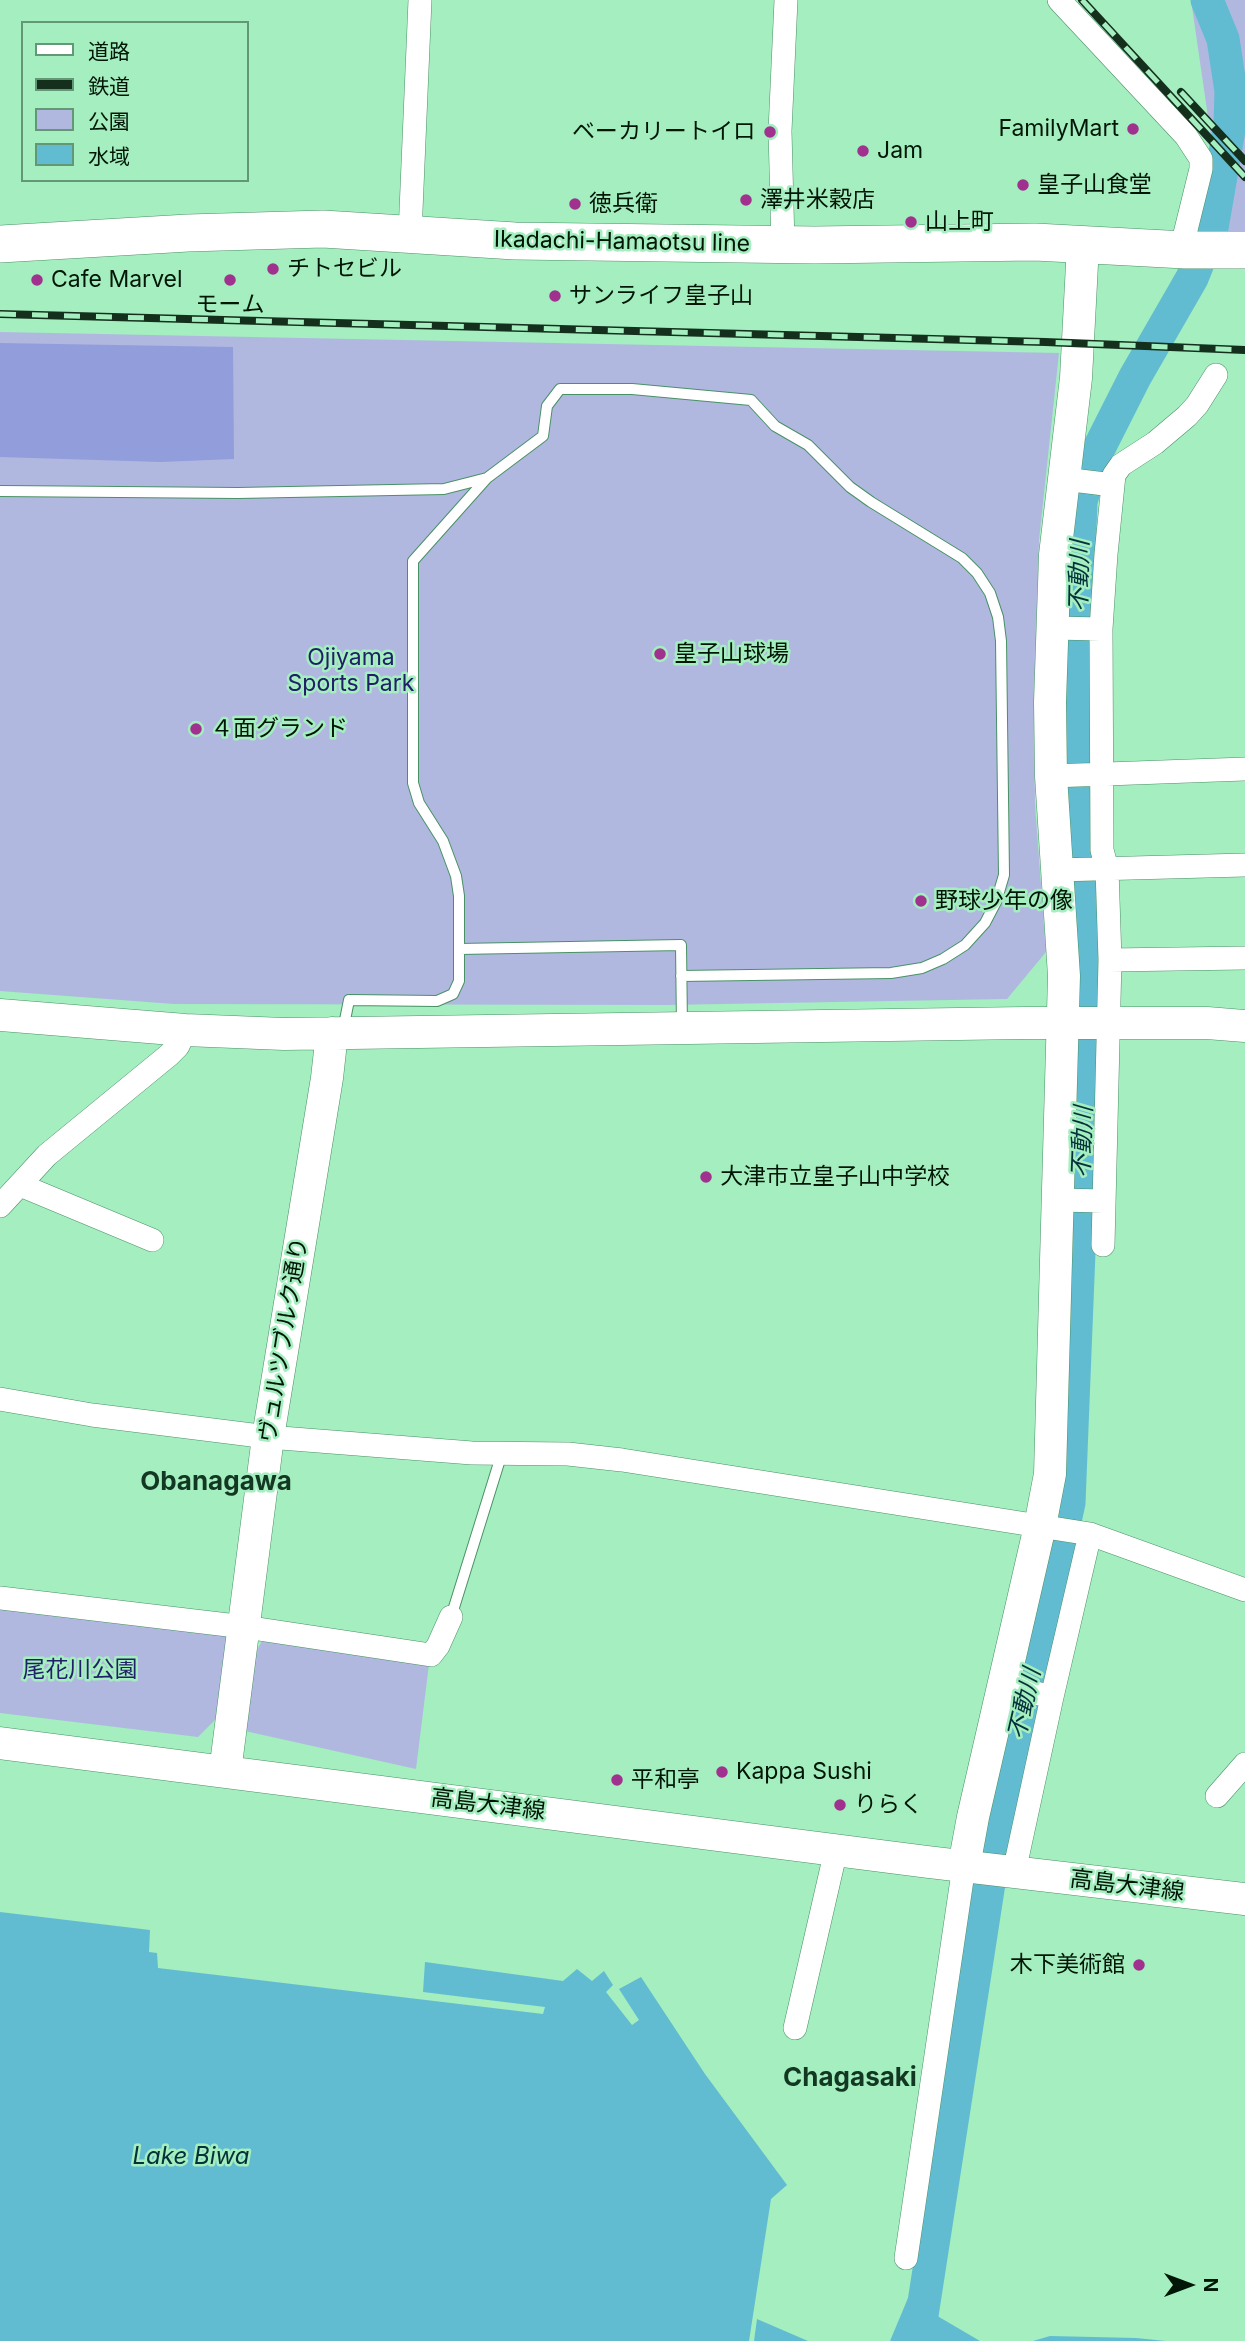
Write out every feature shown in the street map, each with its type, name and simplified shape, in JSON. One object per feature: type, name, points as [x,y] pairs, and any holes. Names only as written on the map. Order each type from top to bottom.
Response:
[{"type":"main road","name":"Ikadachi-Hamaotsu line","points":[[0,244],[272,229],[323,229],[515,241],[783,244],[1017,242],[1233,251]]},
{"type":"street","points":[[410,234],[421,0]]},
{"type":"street","points":[[783,244],[779,131],[786,0]]},
{"type":"street","points":[[1059,0],[1186,136],[1201,159],[1183,250]]},
{"type":"street","points":[[906,2258],[970,1867],[1007,1686],[1045,1527],[1068,1023],[1052,776],[1055,555],[1077,369],[1083,245]]},
{"type":"street","points":[[1103,1245],[1110,960],[1106,869],[1102,850],[1101,629],[1112,485],[1114,475],[1121,465],[1155,443],[1187,416],[1216,375]]},
{"type":"street","points":[[1065,479],[1112,485]]},
{"type":"street","points":[[1054,628],[1101,629]]},
{"type":"street","points":[[1052,776],[1245,769]]},
{"type":"street","points":[[1058,870],[1245,864]]},
{"type":"street","points":[[1110,960],[1245,958]]},
{"type":"street","points":[[0,1015],[185,1030],[284,1034],[1068,1023],[1245,1026]]},
{"type":"street","points":[[0,1206],[47,1154],[169,1055],[178,1046],[185,1030]]},
{"type":"street","name":"ヴュルツブルク通り","points":[[225,1772],[268,1437],[327,1078],[337,1033]]},
{"type":"street","points":[[20,1185],[152,1240]]},
{"type":"street","points":[[1058,1200],[1104,1201]]},
{"type":"street","points":[[0,1399],[92,1416],[268,1437],[472,1453],[568,1454],[622,1460],[1087,1534],[1245,1590]]},
{"type":"street","points":[[1012,1872],[1048,1696],[1087,1534]]},
{"type":"street","points":[[0,1598],[245,1627],[431,1655],[451,1617]]},
{"type":"street","points":[[1007,1686],[1048,1696]]},
{"type":"street","name":"高島大津線","points":[[0,1743],[970,1867],[1245,1899]]},
{"type":"street","points":[[1217,1796],[1245,1764]]},
{"type":"street","points":[[796,2028],[836,1850]]},
{"type":"lane","points":[[337,1033],[349,1000],[437,1001],[453,995],[459,981],[459,896],[454,867],[443,841],[419,803],[413,783],[412,561],[487,478],[543,436],[547,406],[560,389],[632,389],[751,400],[775,426],[808,446],[850,487],[962,558],[977,573],[990,593],[998,617],[1001,641],[1004,875],[996,902],[985,923],[965,945],[922,968],[891,973],[681,976]]},
{"type":"lane","points":[[0,491],[238,493],[444,489],[487,478]]},
{"type":"lane","points":[[459,949],[681,944],[682,1030]]},
{"type":"lane","points":[[451,1617],[502,1453]]},
{"type":"green space","points":[[1191,0],[1245,0],[1245,240],[1196,243],[1215,165]]},
{"type":"green space","name":"Ojiyama Sports Park","points":[[0,332],[1059,353],[1039,540],[1034,701],[1035,805],[1046,952],[1007,999],[666,1005],[174,1004],[0,991]]},
{"type":"green space","name":"尾花川公園","points":[[0,1606],[228,1636],[218,1717],[198,1737],[0,1713]]},
{"type":"green space","points":[[263,1639],[429,1664],[416,1769],[245,1731],[254,1656]]},
{"type":"shaded area","points":[[0,343],[233,347],[234,459],[161,462],[0,457]]},
{"type":"water","name":"Lake Biwa","points":[[0,1912],[150,1930],[149,1952],[157,1953],[158,1968],[543,2014],[545,2007],[423,1992],[425,1962],[563,1981],[577,1969],[592,1981],[604,1971],[613,1985],[606,1992],[632,2025],[639,2020],[619,1989],[641,1977],[705,2074],[787,2185],[771,2199],[749,2341],[0,2341]]},
{"type":"water","points":[[908,2298],[922,2307],[980,2341],[890,2341]]},
{"type":"water","points":[[757,2319],[808,2341],[754,2341]]},
{"type":"water","points":[[1050,2336],[1136,2338],[1166,2341],[1033,2341]]},
{"type":"waterway","name":"不動川","points":[[918,2341],[998,1825],[1069,1503],[1090,975],[1076,756],[1075,662],[1081,502],[1091,464],[1135,377],[1192,278],[1212,228],[1230,124],[1231,91],[1223,39],[1207,0]]},
{"type":"railway","points":[[1082,0],[1245,177]]},
{"type":"railway","points":[[1181,92],[1245,161]]},
{"type":"railway","points":[[0,314],[1045,342],[1245,350]]},
{"type":"place","name":"FamilyMart","points":[[1133,129]]},
{"type":"place","name":"ベーカリートイロ","points":[[770,132]]},
{"type":"place","name":"Jam","points":[[863,151]]},
{"type":"place","name":"皇子山食堂","points":[[1023,185]]},
{"type":"place","name":"澤井米穀店","points":[[746,200]]},
{"type":"place","name":"徳兵衛","points":[[575,204]]},
{"type":"place","name":"山上町","points":[[911,222]]},
{"type":"place","name":"チトセビル","points":[[273,269]]},
{"type":"place","name":"Cafe Marvel","points":[[37,280]]},
{"type":"place","name":"モーム","points":[[230,280]]},
{"type":"place","name":"サンライフ皇子山","points":[[555,296]]},
{"type":"place","name":"皇子山球場","points":[[660,654]]},
{"type":"place","name":"４面グランド","points":[[196,729]]},
{"type":"place","name":"野球少年の像","points":[[921,901]]},
{"type":"place","name":"大津市立皇子山中学校","points":[[706,1177]]},
{"type":"place","name":"Kappa Sushi","points":[[722,1772]]},
{"type":"place","name":"平和亭","points":[[617,1780]]},
{"type":"place","name":"りらく","points":[[840,1805]]},
{"type":"place","name":"木下美術館","points":[[1139,1965]]},
{"type":"district","name":"Obanagawa","points":[[216,1482]]},
{"type":"district","name":"Chagasaki","points":[[850,2078]]}]
